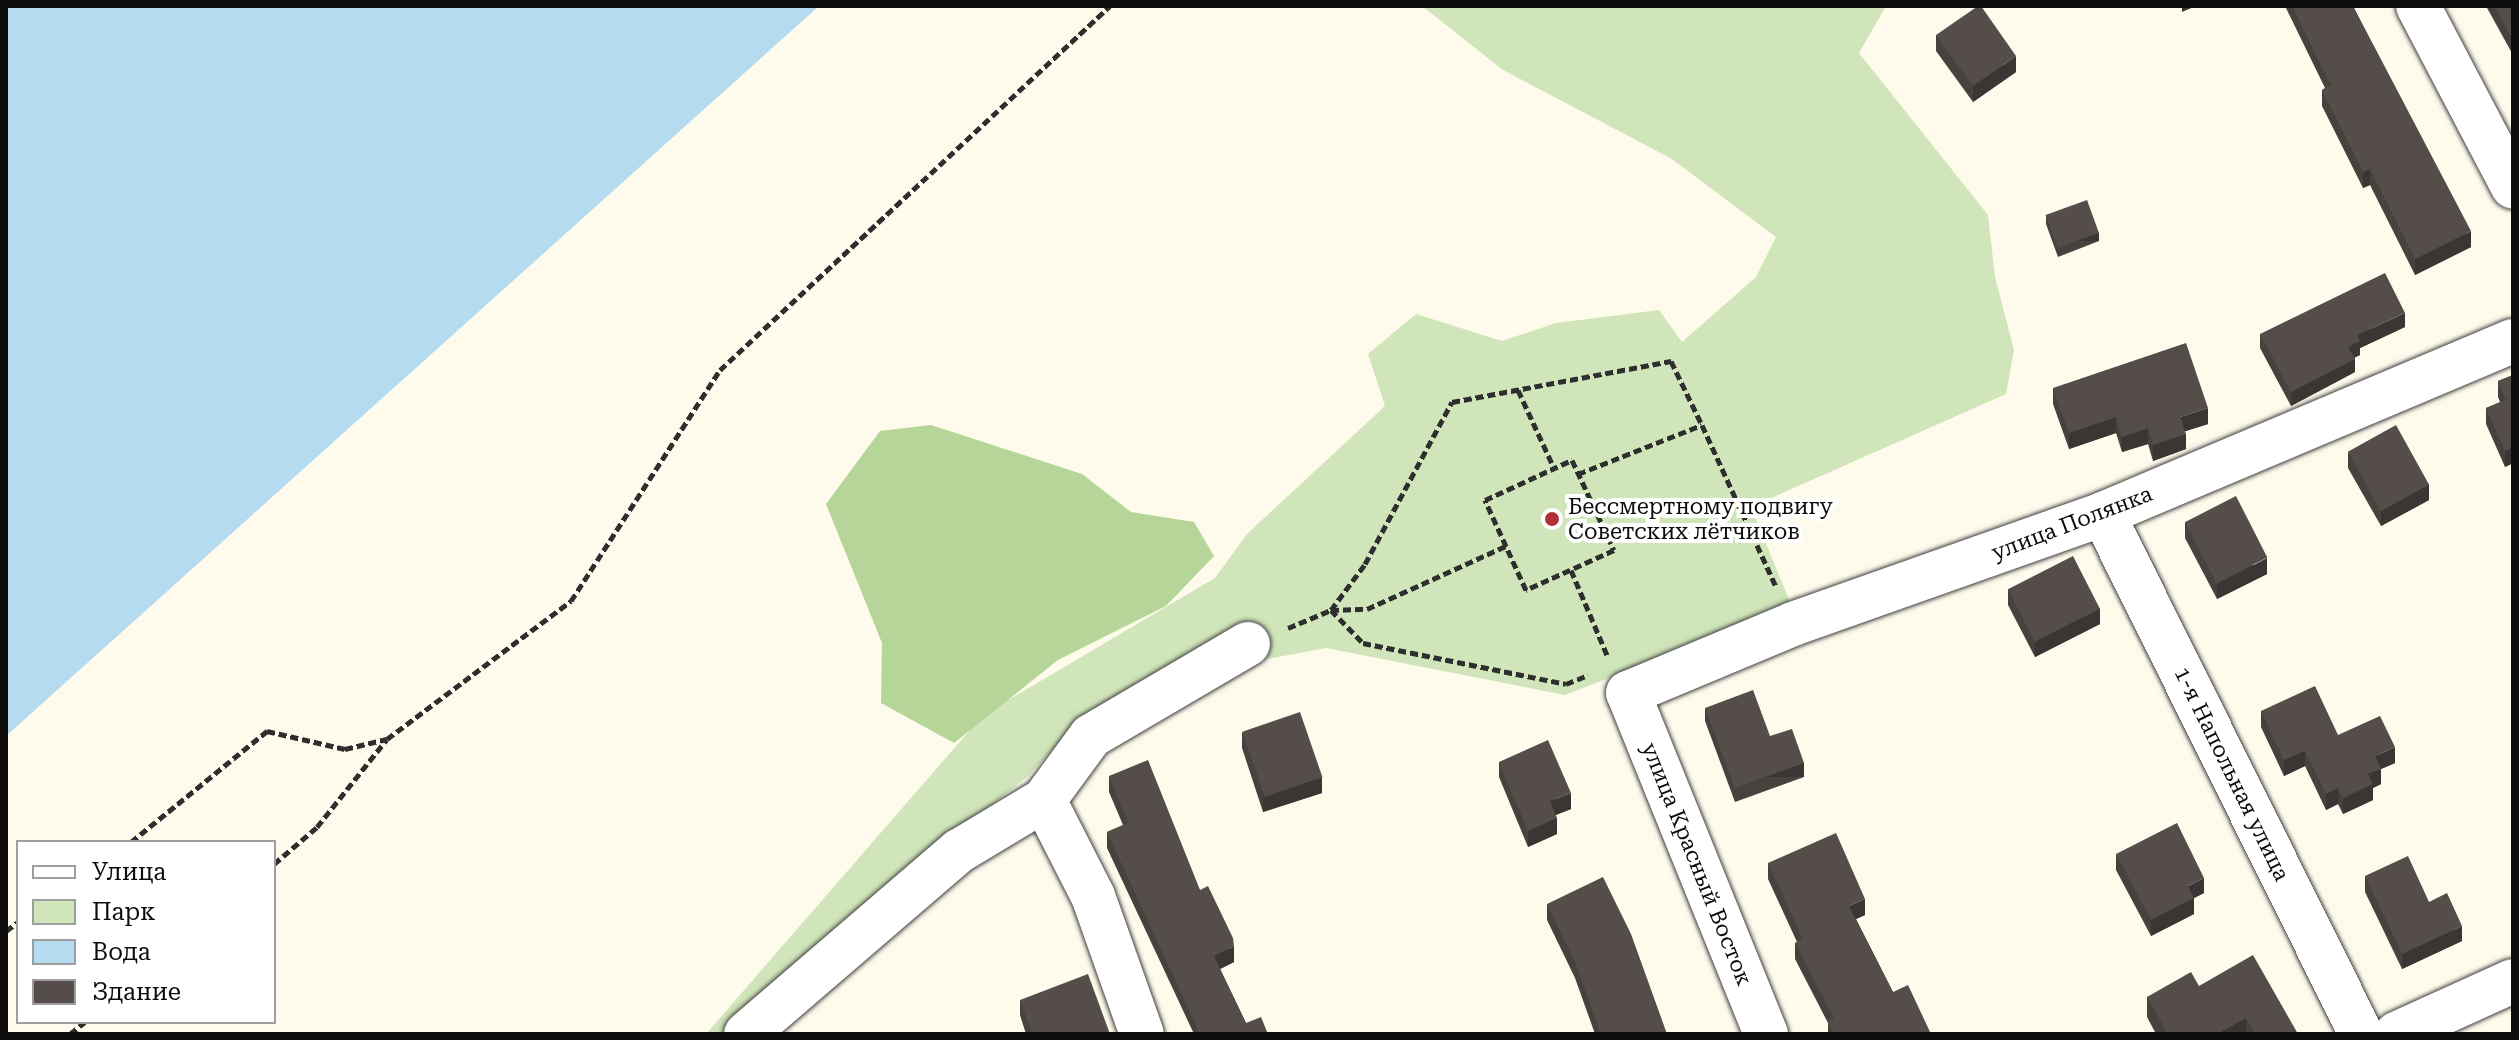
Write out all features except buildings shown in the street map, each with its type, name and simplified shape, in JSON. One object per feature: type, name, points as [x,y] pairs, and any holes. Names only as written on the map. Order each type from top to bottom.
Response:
[{"type":"street","points":[[2418,6],[2513,187]]},
{"type":"street","name":"улица Полянка","points":[[1613,677],[1793,624],[2103,514],[2513,341]]},
{"type":"street","name":"1-я Напольная улица","points":[[2103,514],[2361,1034]]},
{"type":"street","points":[[746,1034],[959,851],[1044,800],[1091,736],[1248,644]]},
{"type":"street","name":"улица Красный Восток","points":[[1613,677],[1766,1034]]},
{"type":"street","points":[[1044,800],[1093,896],[1142,1034]]},
{"type":"street","points":[[2396,1034],[2513,981]]},
{"type":"path","points":[[276,862],[317,827],[387,739],[571,601],[720,370],[1110,6]]},
{"type":"path","points":[[1331,610],[1365,564],[1452,402],[1671,361],[1793,624]]},
{"type":"path","points":[[1518,390],[1554,468]]},
{"type":"path","points":[[1578,474],[1702,425]]},
{"type":"path","points":[[1572,460],[1614,550],[1526,590],[1485,500],[1554,468],[1572,460]]},
{"type":"path","points":[[1331,610],[1367,609],[1506,546]]},
{"type":"path","points":[[1331,610],[1363,643],[1566,684],[1613,677],[1571,570]]},
{"type":"path","points":[[133,840],[267,731],[345,749],[387,739]]},
{"type":"green space","points":[[1422,6],[1886,6],[1859,53],[1988,215],[1995,277],[2014,350],[2006,394],[1751,507],[1792,607],[1565,695],[1326,648],[1256,661],[1239,623],[1082,717],[1028,776],[950,838],[733,1034],[706,1034],[983,715],[1215,578],[1247,534],[1385,406],[1368,354],[1416,314],[1502,341],[1556,323],[1659,310],[1682,342],[1756,277],[1776,237],[1672,159],[1503,70]]},
{"type":"green space","points":[[931,425],[1082,474],[1131,512],[1194,522],[1214,556],[1166,606],[1058,660],[954,743],[881,703],[882,643],[826,504],[880,431]]},
{"type":"water","points":[[6,6],[819,6],[6,736]]},
{"type":"place","name":"Бессмертному подвигу Советских лётчиков","points":[[1552,519]]}]
